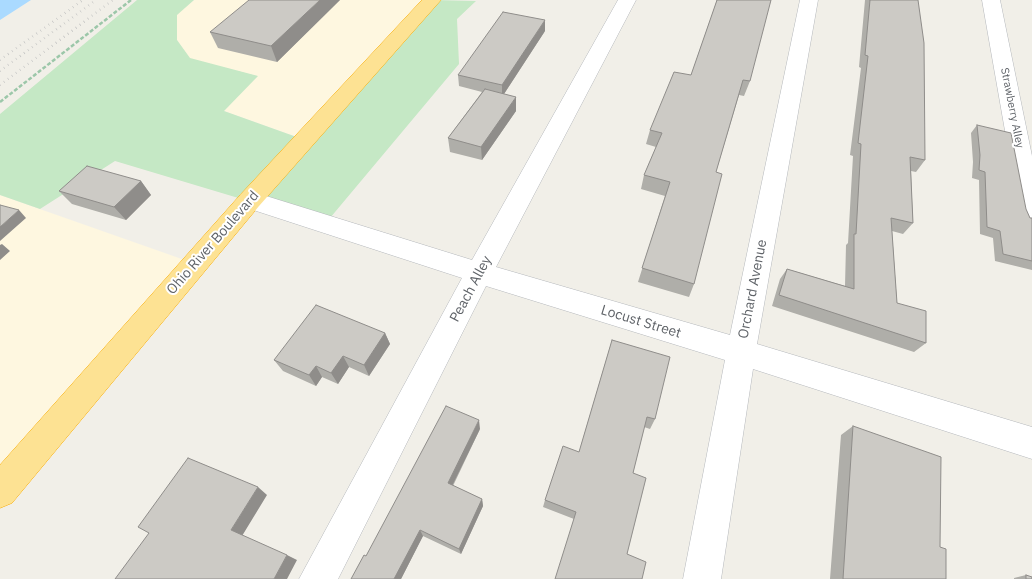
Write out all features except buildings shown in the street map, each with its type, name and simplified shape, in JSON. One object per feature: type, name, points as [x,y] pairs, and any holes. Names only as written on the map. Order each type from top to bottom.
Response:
[{"type":"highway","name":"Ohio River Boulevard","points":[[0,491],[250,200],[432,0]]},
{"type":"street","name":"Peach Alley","points":[[318,579],[479,273],[627,0]]},
{"type":"street","name":"Orchard Avenue","points":[[702,579],[741,352],[808,0]]},
{"type":"street","name":"Strawberry Alley","points":[[991,0],[1032,216]]},
{"type":"street","name":"Locust Street","points":[[250,200],[479,273],[1032,443]]},
{"type":"path","points":[[0,102],[131,0]]},
{"type":"shaded area","points":[[194,0],[432,0],[305,140],[224,111],[257,76],[190,59],[177,40],[177,14]]},
{"type":"shaded area","points":[[0,195],[196,264],[0,487]]},
{"type":"green space","points":[[137,0],[194,0],[177,15],[177,40],[190,58],[258,76],[224,111],[305,140],[432,0],[476,1],[457,19],[459,64],[325,224],[115,161],[40,209],[0,195],[0,114]]},
{"type":"water","points":[[0,0],[31,0],[0,20]]},
{"type":"railway","points":[[0,60],[83,0]]},
{"type":"railway","points":[[0,71],[96,0]]},
{"type":"railway","points":[[0,85],[113,0]]}]
